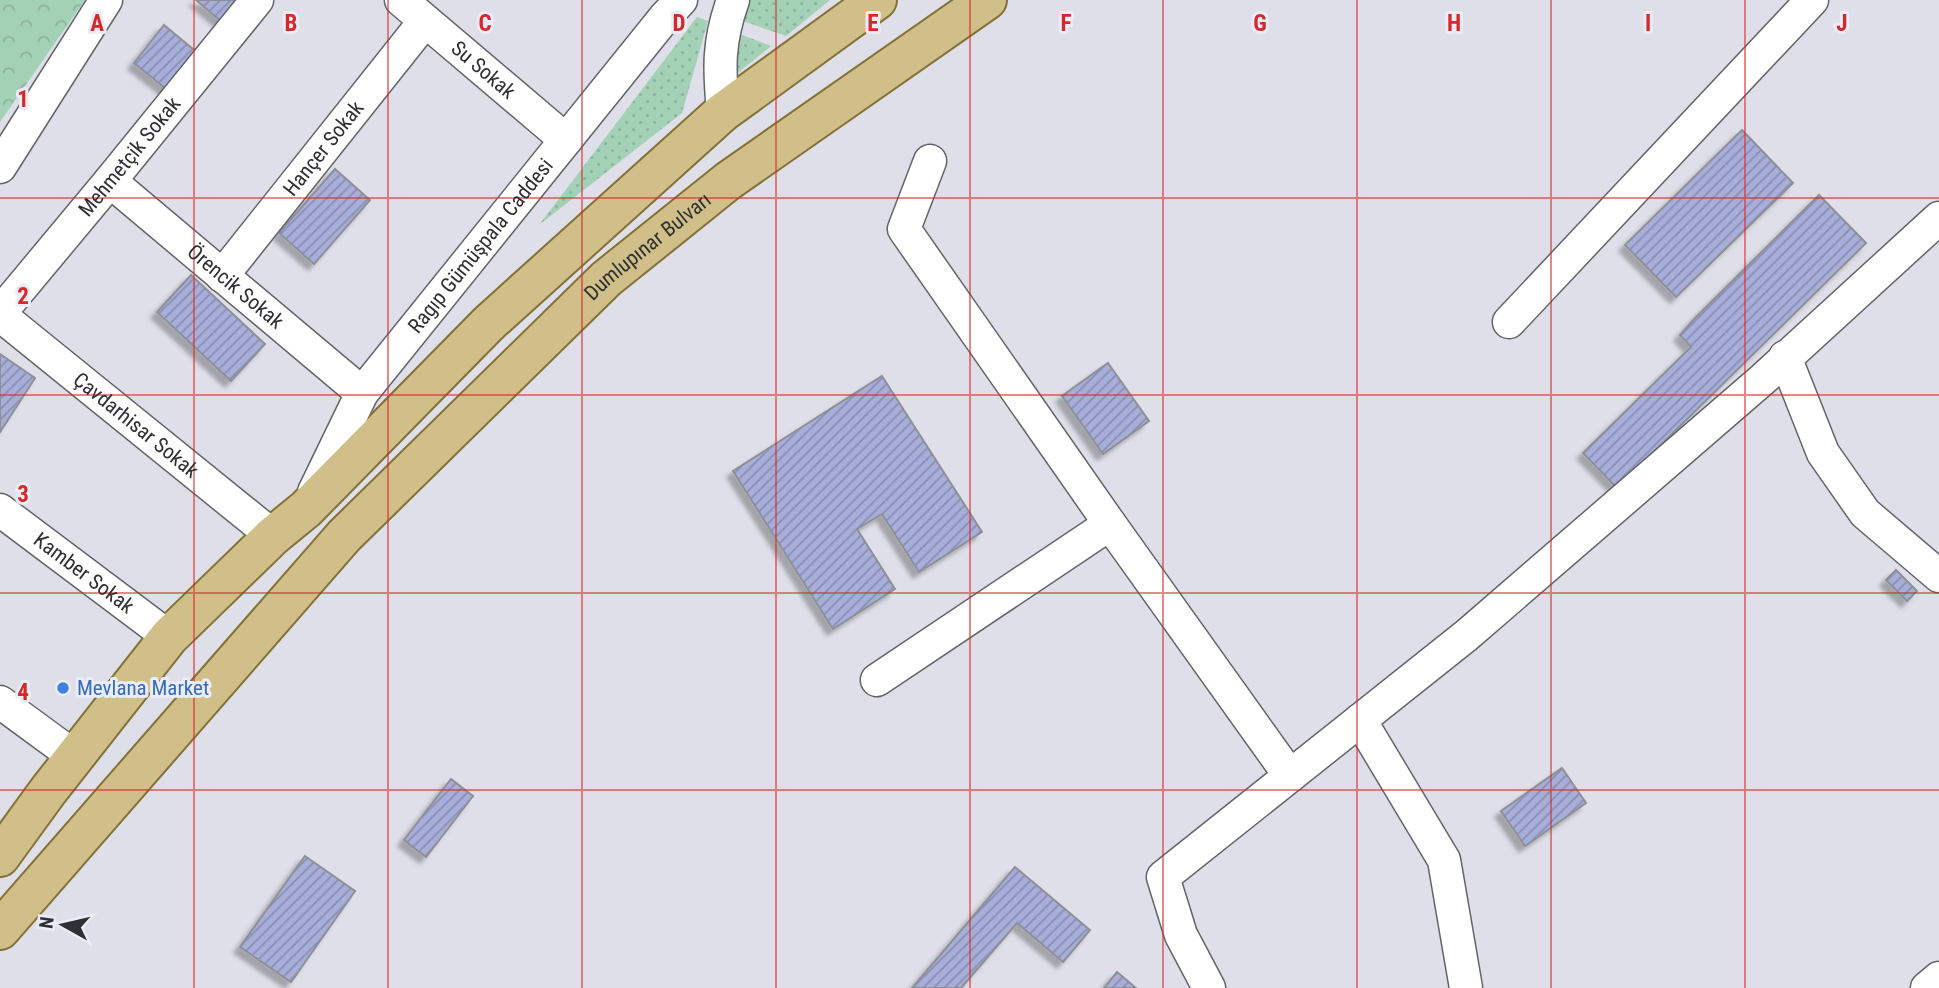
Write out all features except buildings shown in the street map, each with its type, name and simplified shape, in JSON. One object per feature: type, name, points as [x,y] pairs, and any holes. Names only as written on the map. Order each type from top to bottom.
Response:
[{"type":"main road","points":[[0,857],[169,637],[273,536],[306,509],[489,323],[723,112],[877,0]]},
{"type":"main road","name":"Dumlupınar Bulvarı","points":[[0,930],[344,536],[606,279],[728,181],[987,0]]},
{"type":"street","points":[[0,167],[106,0]]},
{"type":"street","name":"Mehmetçik Sokak","points":[[0,314],[257,0]]},
{"type":"street","name":"Su Sokak","points":[[401,0],[566,140]]},
{"type":"street","points":[[723,112],[719,63],[724,23],[733,0]]},
{"type":"street","points":[[1509,322],[1799,5]]},
{"type":"street","name":"Ragıp Gümüşpala Caddesi","points":[[306,509],[362,393],[566,140],[665,6]]},
{"type":"street","name":"Hançer Sokak","points":[[222,276],[425,20]]},
{"type":"street","points":[[930,161],[904,229],[1290,776]]},
{"type":"street","name":"Örencik Sokak","points":[[110,181],[362,393]]},
{"type":"street","points":[[1209,988],[1181,935],[1163,877],[1467,635],[1763,379],[1939,218]]},
{"type":"street","name":"Çavdarhisar Sokak","points":[[0,314],[273,536]]},
{"type":"street","points":[[1785,357],[1823,453],[1865,513],[1939,576]]},
{"type":"street","name":"Kamber Sokak","points":[[0,510],[169,637]]},
{"type":"street","points":[[877,680],[1110,524]]},
{"type":"street","points":[[0,702],[75,757]]},
{"type":"street","points":[[1360,720],[1444,860],[1466,988]]},
{"type":"street","points":[[1927,988],[1939,978]]},
{"type":"green space","points":[[0,0],[85,0],[0,122]]},
{"type":"green space","points":[[747,0],[830,0],[786,36],[737,19]]},
{"type":"green space","points":[[697,17],[708,21],[682,113],[539,225]]},
{"type":"green space","points":[[734,32],[771,46],[724,84]]},
{"type":"place","name":"Mevlana Market","points":[[63,688]]}]
